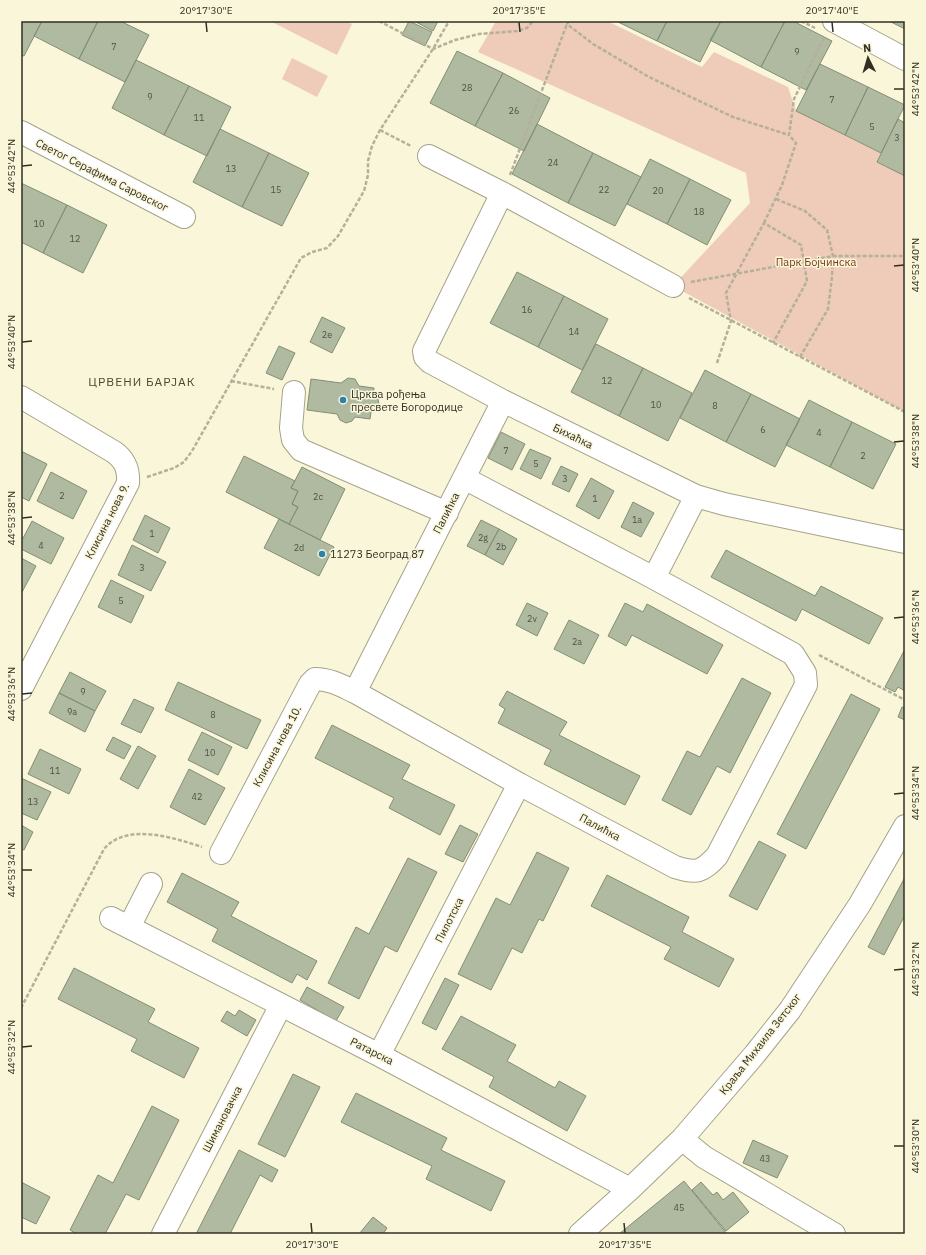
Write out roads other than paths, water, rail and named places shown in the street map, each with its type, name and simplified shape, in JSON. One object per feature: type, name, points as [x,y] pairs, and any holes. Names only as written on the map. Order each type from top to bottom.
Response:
[{"type":"street","points":[[830,28],[905,59]]},
{"type":"street","name":"Светог Серафима Саровског","points":[[21,132],[184,217]]},
{"type":"street","points":[[429,156],[502,193],[673,286]]},
{"type":"street","name":"Бихаћка","points":[[502,193],[424,351],[425,357],[430,362],[503,401],[696,496],[724,504],[905,542]]},
{"type":"street","points":[[294,392],[291,428],[293,440],[301,450],[447,513]]},
{"type":"street","name":"Клисина нова 9.","points":[[21,397],[114,452],[121,457],[129,474],[128,483],[21,689]]},
{"type":"street","name":"Палићка","points":[[464,478],[654,578],[793,654],[805,673],[806,685],[717,856],[708,865],[699,870],[689,871],[676,867],[519,784],[355,692],[503,401]]},
{"type":"street","points":[[654,578],[696,496]]},
{"type":"street","name":"Клисина нова 10.","points":[[221,853],[310,684],[315,679],[323,679],[334,681],[355,692]]},
{"type":"street","name":"Пилотска","points":[[379,1055],[519,784]]},
{"type":"street","name":"Краља Михаила Зетског","points":[[580,1234],[682,1139],[755,1054],[790,1010],[860,904],[905,826]]},
{"type":"street","name":"Ратарска","points":[[151,884],[120,922],[379,1055],[630,1189]]},
{"type":"street","name":"Шимановачка","points":[[163,1234],[281,1005]]},
{"type":"street","points":[[682,1139],[704,1157],[834,1234]]},
{"type":"place","name":"Црква рођења пресвете Богородице","points":[[343,400]]},
{"type":"place","name":"11273 Београд 87","points":[[322,554]]},
{"type":"district","name":"ЦРВЕНИ БАРЈАК","points":[[142,382]]},
{"type":"park label","name":"Парк Бојчинска","points":[[816,262]]}]
